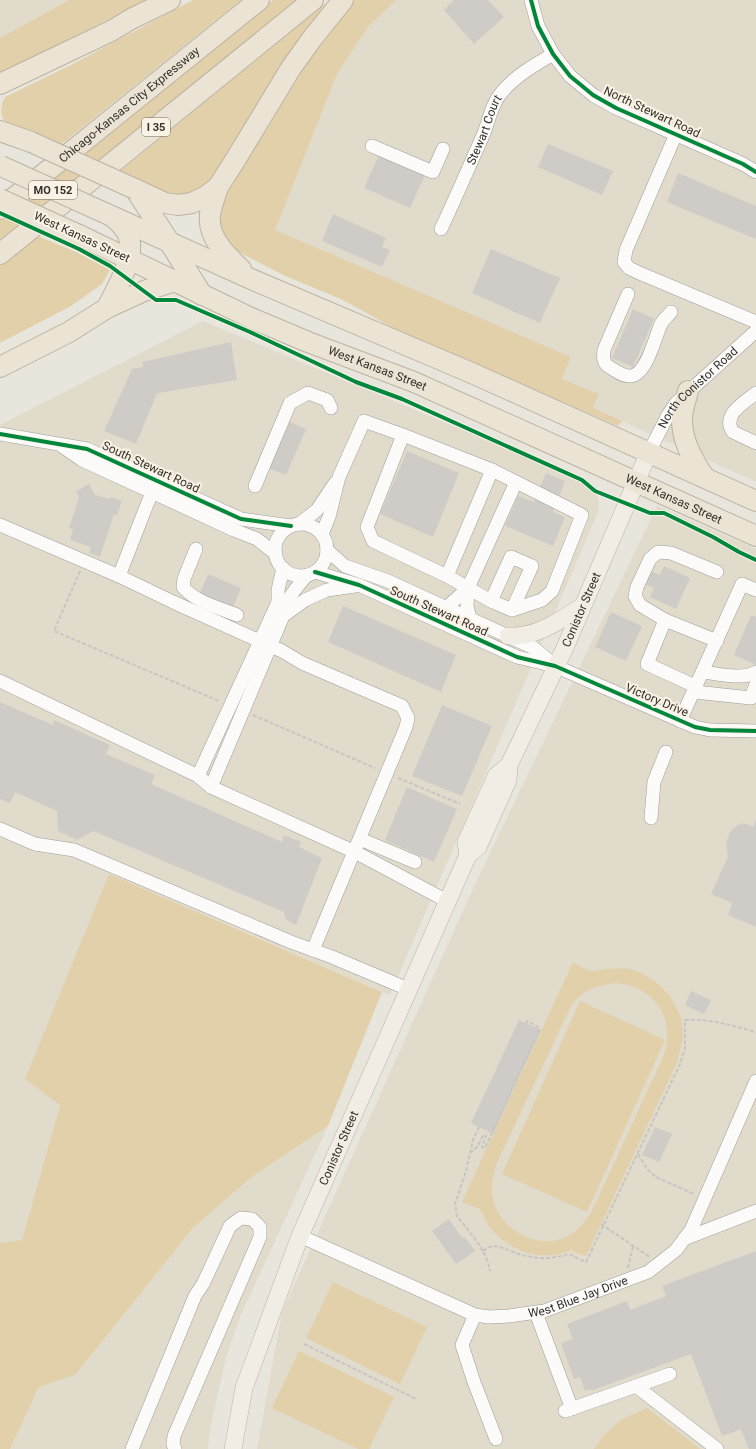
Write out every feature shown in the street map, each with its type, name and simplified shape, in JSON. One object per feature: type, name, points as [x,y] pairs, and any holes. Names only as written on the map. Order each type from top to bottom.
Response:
[{"type":"highway","points":[[0,94],[8,80],[111,31],[133,18],[170,0]]},
{"type":"highway","name":"Chicago-Kansas City Expressway","points":[[0,209],[260,0]]},
{"type":"highway","name":"I 35","points":[[0,254],[312,0]]},
{"type":"highway","points":[[251,279],[222,252],[215,240],[211,227],[210,215],[218,187],[291,68],[316,33],[343,0]]},
{"type":"highway","points":[[0,131],[32,142],[165,202],[178,205],[192,203],[206,196],[218,187]]},
{"type":"highway","name":"MO 152","points":[[0,166],[109,215]]},
{"type":"highway","points":[[135,189],[202,295]]},
{"type":"highway","name":"West Kansas Street","points":[[0,199],[129,258],[251,318],[308,342],[414,382],[637,481],[756,536]]},
{"type":"highway","points":[[109,215],[251,279],[474,374],[756,501]]},
{"type":"highway","points":[[107,308],[123,275],[129,258],[131,245],[129,236],[124,227],[109,215]]},
{"type":"highway","points":[[0,367],[69,332],[107,308],[144,291],[175,281]]},
{"type":"highway","points":[[688,392],[682,416],[683,435],[691,456],[704,477]]},
{"type":"main road","name":"Conistor Street","points":[[233,1449],[244,1388],[300,1236],[468,855],[466,842],[496,776],[509,765],[555,666],[564,650],[581,607],[649,452]]},
{"type":"main road","points":[[508,636],[525,635],[537,631],[553,624],[581,607]]},
{"type":"street","name":"North Stewart Road","points":[[531,0],[538,26],[553,54],[570,76],[593,95],[616,108],[750,166],[756,172]]},
{"type":"street","name":"Stewart Court","points":[[442,229],[492,110],[501,93],[522,74],[553,54]]},
{"type":"street","points":[[676,134],[626,250],[624,262],[629,268],[637,272],[756,322]]},
{"type":"street","points":[[372,146],[433,172],[443,149]]},
{"type":"street","points":[[628,294],[604,350],[603,359],[607,366],[620,374],[631,376],[640,371],[647,360],[662,322],[671,312]]},
{"type":"street","name":"North Conistor Road","points":[[649,452],[668,415],[676,403],[756,331]]},
{"type":"street","points":[[255,486],[290,403],[308,393],[327,400],[331,408]]},
{"type":"street","points":[[756,393],[732,413],[729,423],[733,432],[756,443]]},
{"type":"street","points":[[311,574],[298,576],[283,568],[278,562],[276,546],[284,531],[317,510],[339,477],[364,421],[403,435],[492,470],[582,515],[552,592],[542,600],[512,610],[491,601],[447,576],[373,541],[367,527],[403,435]]},
{"type":"street","name":"South Stewart Road","points":[[0,434],[60,444],[82,460],[241,519],[295,525]]},
{"type":"street","points":[[447,576],[492,470]]},
{"type":"street","points":[[322,534],[329,516],[339,477]]},
{"type":"street","points":[[470,618],[466,606],[468,588],[516,482]]},
{"type":"street","points":[[119,576],[155,487]]},
{"type":"street","name":"South Stewart Road","points":[[155,487],[234,530],[257,539],[276,554]]},
{"type":"street","points":[[0,525],[119,576],[172,602],[282,651],[302,663],[402,706],[408,718],[406,727],[313,950]]},
{"type":"street","points":[[283,616],[285,605],[295,589],[322,566],[326,559],[326,542],[322,534],[311,526],[295,525]]},
{"type":"street","points":[[196,549],[184,579],[183,587],[188,593],[237,615]]},
{"type":"street","name":"South Stewart Road","points":[[327,550],[345,566],[388,581],[534,648],[555,666]]},
{"type":"street","points":[[717,572],[672,553],[658,552],[650,559],[637,587],[635,596],[640,606],[665,620],[717,641]]},
{"type":"street","points":[[491,601],[511,557],[532,566],[512,610]]},
{"type":"street","points":[[211,787],[243,711],[278,602],[278,590],[283,568]]},
{"type":"street","name":"South Stewart Road","points":[[311,574],[359,585],[517,657],[555,666]]},
{"type":"street","points":[[680,721],[704,672],[742,584],[756,590]]},
{"type":"street","points":[[198,776],[230,706],[265,644],[283,616],[305,600],[327,590],[359,585]]},
{"type":"street","points":[[446,608],[468,588]]},
{"type":"street","points":[[665,620],[647,664],[696,689],[751,698],[756,684]]},
{"type":"street","name":"Victory Drive","points":[[555,666],[695,727],[710,730],[754,727]]},
{"type":"street","points":[[704,672],[743,676],[756,672]]},
{"type":"street","points":[[0,681],[198,776],[211,787],[355,852],[447,901]]},
{"type":"street","points":[[651,818],[654,782],[666,752]]},
{"type":"street","points":[[0,829],[36,844],[74,850],[408,990]]},
{"type":"street","points":[[360,839],[415,862]]},
{"type":"street","name":"West Blue Jay Drive","points":[[300,1236],[475,1315],[489,1317],[509,1316],[546,1311],[648,1272],[676,1250],[691,1230],[755,1087]]},
{"type":"street","points":[[684,1239],[756,1211]]},
{"type":"street","points":[[132,1449],[195,1296],[203,1284],[230,1226],[241,1218],[252,1219],[260,1227],[260,1237],[174,1436],[173,1444],[175,1449]]},
{"type":"street","points":[[536,1313],[569,1410],[670,1374]]},
{"type":"street","points":[[475,1315],[462,1345],[496,1439]]},
{"type":"street","points":[[636,1386],[717,1449]]},
{"type":"path","points":[[84,561],[54,630],[230,706]]},
{"type":"path","points":[[243,711],[460,804]]},
{"type":"path","points":[[483,1251],[493,1246],[500,1246],[510,1252],[526,1256],[545,1259],[569,1254],[586,1262],[680,1064],[685,1048],[685,1020],[698,1019],[756,1032]]},
{"type":"path","points":[[470,1153],[478,1146],[483,1135],[486,1136],[482,1147],[484,1148],[540,1028],[527,1022],[526,1024]]},
{"type":"path","points":[[479,1127],[473,1140],[466,1171],[455,1204],[455,1211],[457,1216],[483,1251],[488,1261],[490,1271]]},
{"type":"path","points":[[638,1153],[648,1170],[656,1177],[697,1195]]},
{"type":"path","points":[[603,1224],[650,1257]]},
{"type":"path","points":[[628,1274],[628,1263],[633,1246]]},
{"type":"path","points":[[304,1344],[416,1399]]},
{"type":"shaded area","points":[[0,0],[69,0],[0,38]]},
{"type":"shaded area","points":[[69,0],[147,0],[0,74],[0,38]]},
{"type":"shaded area","points":[[193,0],[241,0],[59,146],[5,123],[1,110],[5,97],[75,63]]},
{"type":"shaded area","points":[[273,0],[298,0],[0,240],[0,220]]},
{"type":"shaded area","points":[[330,0],[221,165],[207,182],[197,190],[186,194],[174,194],[152,188],[119,172]]},
{"type":"shaded area","points":[[355,0],[396,0],[368,27],[337,74],[275,230],[571,357],[562,379],[599,394],[593,408],[622,421],[618,426],[404,334],[343,300],[283,275],[235,250],[222,240],[215,221],[233,184],[309,61]]},
{"type":"shaded area","points":[[396,0],[756,0],[756,482],[593,408],[599,394],[562,379],[571,357],[274,230],[337,74],[368,27]]},
{"type":"shaded area","points":[[37,236],[74,251],[110,270],[102,284],[71,306],[0,343],[0,266]]},
{"type":"shaded area","points":[[203,321],[582,480],[597,489],[599,510],[390,995],[109,874],[60,1105],[22,1240],[0,1243],[0,425]]},
{"type":"shaded area","points":[[657,506],[756,549],[756,1449],[257,1449],[282,1312],[476,882]]},
{"type":"shaded area","points":[[109,874],[382,992],[328,1126],[253,1176],[193,1228],[75,1375],[39,1387],[10,1449],[0,1449],[0,1243],[22,1240],[60,1105],[25,1079]]},
{"type":"shaded area","points":[[573,962],[592,971],[612,968],[629,969],[640,972],[659,985],[674,1003],[682,1024],[683,1036],[676,1065],[586,1256],[572,1251],[573,1249],[562,1253],[539,1255],[517,1249],[498,1236],[479,1209],[462,1202]],"holes":[[[615,983],[629,985],[641,990],[651,997],[659,1006],[667,1029],[667,1041],[664,1055],[587,1219],[578,1229],[566,1237],[554,1241],[531,1239],[511,1228],[497,1209],[492,1190],[496,1165],[572,1004],[586,992],[596,987]]]},
{"type":"shaded area","points":[[580,1001],[665,1040],[587,1212],[502,1174]]},
{"type":"shaded area","points":[[328,1126],[240,1317],[227,1355],[218,1392],[209,1436],[208,1449],[10,1449],[39,1387],[75,1375],[193,1228],[253,1176]]},
{"type":"shaded area","points":[[333,1282],[427,1327],[400,1384],[306,1338]]},
{"type":"shaded area","points":[[299,1351],[394,1397],[369,1449],[358,1449],[272,1408]]},
{"type":"shaded area","points":[[647,1408],[700,1449],[594,1449],[603,1436],[621,1420]]},
{"type":"building","points":[[454,0],[488,0],[504,17],[474,44],[444,10]]},
{"type":"building","points":[[548,144],[613,171],[602,195],[538,167]]},
{"type":"building","points":[[379,155],[425,175],[410,208],[364,188]]},
{"type":"building","points":[[678,173],[756,206],[756,239],[667,202]]},
{"type":"building","points":[[333,214],[386,238],[382,247],[390,250],[382,267],[322,241]]},
{"type":"building","points":[[491,249],[560,278],[540,323],[472,293]]},
{"type":"building","points":[[633,309],[654,319],[633,367],[612,358]]},
{"type":"building","points":[[231,342],[237,380],[157,393],[136,444],[104,431],[132,369],[143,367],[142,362]]},
{"type":"building","points":[[288,421],[306,429],[286,475],[268,468]]},
{"type":"building","points":[[407,451],[459,473],[433,537],[380,514]]},
{"type":"building","points":[[546,473],[565,481],[553,512],[565,517],[553,546],[505,526],[518,496],[534,502]]},
{"type":"building","points":[[89,484],[95,495],[110,499],[110,497],[122,501],[117,516],[114,514],[100,557],[89,553],[91,547],[70,540],[73,529],[69,528],[79,497],[76,491]]},
{"type":"building","points":[[664,566],[690,578],[676,609],[650,597],[654,588],[638,581],[644,568],[660,575]]},
{"type":"building","points":[[208,574],[241,588],[233,607],[200,593]]},
{"type":"building","points":[[343,606],[456,655],[441,692],[328,642]]},
{"type":"building","points":[[611,612],[642,626],[626,661],[595,647]]},
{"type":"building","points":[[751,615],[756,617],[756,665],[734,655]]},
{"type":"building","points":[[0,702],[53,725],[54,720],[110,745],[106,754],[155,775],[151,784],[282,842],[284,835],[301,842],[299,847],[322,858],[296,925],[285,919],[284,912],[93,831],[77,840],[58,831],[57,811],[15,792],[10,803],[0,799]]},
{"type":"building","points":[[442,705],[492,726],[462,796],[412,776]]},
{"type":"building","points":[[407,787],[457,809],[434,862],[385,840]]},
{"type":"building","points":[[756,820],[756,927],[728,915],[732,903],[711,894],[728,857],[726,844],[730,832],[736,826],[744,823],[753,827]]},
{"type":"building","points":[[691,991],[711,1000],[704,1014],[685,1005]]},
{"type":"building","points":[[519,1020],[541,1030],[493,1134],[471,1123]]},
{"type":"building","points":[[655,1127],[672,1134],[659,1162],[642,1155]]},
{"type":"building","points":[[449,1219],[462,1238],[465,1237],[475,1251],[456,1264],[432,1231]]},
{"type":"building","points":[[756,1251],[756,1449],[749,1449],[741,1429],[722,1436],[691,1354],[591,1391],[591,1389],[585,1391],[580,1377],[574,1379],[561,1343],[573,1339],[567,1324],[627,1301],[630,1310],[666,1296],[662,1286]]},
{"type":"cycle path","points":[[531,0],[538,26],[553,54],[570,76],[593,95],[616,108],[743,164],[756,172]]},
{"type":"cycle path","points":[[0,213],[79,249],[110,266],[156,300],[176,300],[250,332],[356,382],[402,399],[582,480],[595,491],[650,513],[664,513],[756,560]]},
{"type":"cycle path","points":[[0,434],[87,449],[241,519],[291,526]]},
{"type":"cycle path","points":[[315,572],[359,585],[517,657],[555,666],[695,727],[710,730],[756,731]]}]
